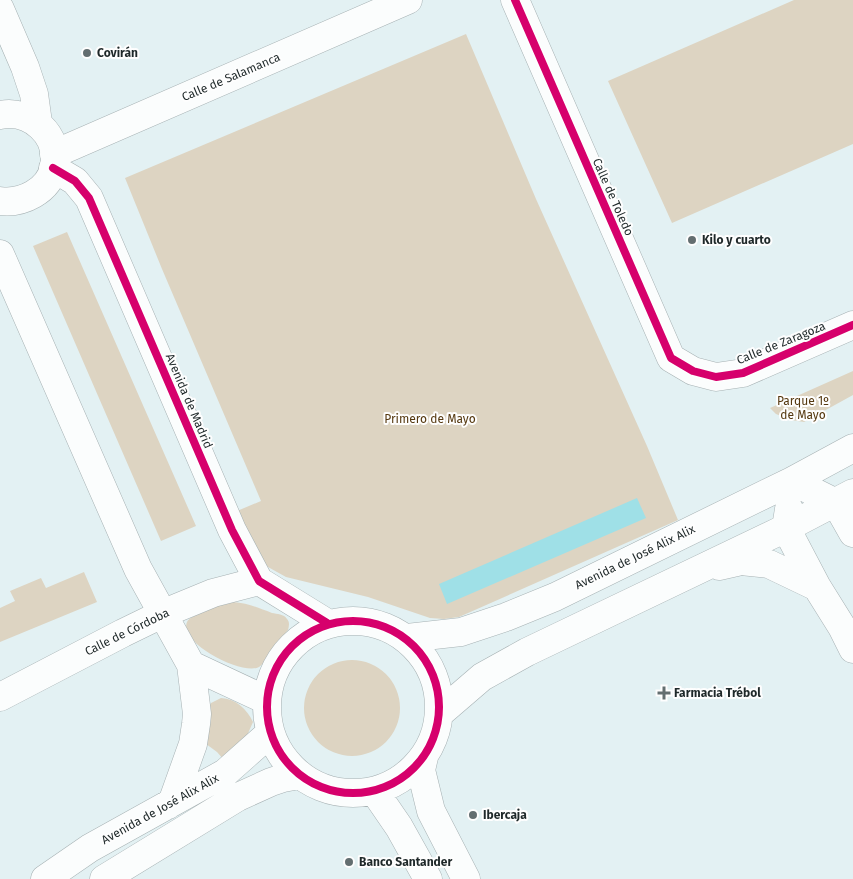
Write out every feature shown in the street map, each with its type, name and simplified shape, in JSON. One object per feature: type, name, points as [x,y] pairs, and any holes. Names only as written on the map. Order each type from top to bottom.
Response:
[{"type":"street","name":"Calle de Salamanca","points":[[54,161],[408,0]]},
{"type":"street","name":"Calle de Toledo","points":[[515,0],[671,358],[693,371],[716,377]]},
{"type":"street","points":[[0,9],[25,67],[34,94],[38,123]]},
{"type":"street","points":[[0,115],[21,115],[38,123],[46,132],[51,142],[54,161],[49,178],[36,193],[16,202],[0,201]]},
{"type":"street","name":"Avenida de Madrid","points":[[54,161],[75,181],[89,198],[228,521],[259,581]]},
{"type":"street","points":[[0,254],[138,569],[191,665],[197,714],[193,744],[172,800],[168,804]]},
{"type":"street","name":"Calle de Zaragoza","points":[[716,377],[742,373],[853,326]]},
{"type":"street","name":"Avenida de José Alix Alix","points":[[407,638],[461,632],[506,617],[555,596],[792,481],[853,448]]},
{"type":"street","points":[[845,498],[792,481],[786,528],[853,649]]},
{"type":"street","points":[[440,714],[482,677],[527,652],[845,498]]},
{"type":"street","points":[[845,498],[853,533]]},
{"type":"street","points":[[692,573],[741,561],[769,564],[817,587]]},
{"type":"street","points":[[259,581],[326,623]]},
{"type":"street","name":"Calle de Córdoba","points":[[0,696],[162,614],[213,593],[259,581]]},
{"type":"street","points":[[424,757],[400,780],[375,792],[344,794],[328,790],[299,776],[281,756],[270,733],[266,700],[276,665],[296,641],[326,623],[344,620],[371,621],[391,628],[407,638],[427,661],[438,687],[440,714],[433,741],[424,757],[421,770],[431,811],[466,879]]},
{"type":"street","points":[[191,665],[266,700]]},
{"type":"street","name":"Avenida de José Alix Alix","points":[[45,879],[90,848],[225,773],[270,733]]},
{"type":"street","points":[[103,879],[238,797],[270,782],[299,776]]},
{"type":"street","points":[[375,792],[399,827],[428,879]]},
{"type":"street","points":[[103,879],[114,854],[143,818]]},
{"type":"green space","points":[[794,0],[853,0],[853,144],[672,223],[608,81]]},
{"type":"green space","name":"Primero de Mayo","points":[[466,34],[536,199],[647,446],[678,520],[459,617],[444,619],[430,618],[368,597],[286,577],[268,567],[257,553],[237,511],[261,501],[125,178]]},
{"type":"green space","points":[[67,232],[196,526],[161,541],[33,246]]},
{"type":"green space","name":"Parque 1º de Mayo","points":[[853,371],[853,395],[804,422],[791,420],[776,414],[770,408]]},
{"type":"green space","points":[[84,572],[97,602],[0,642],[0,608],[15,601],[10,591],[41,578],[46,588]]},
{"type":"green space","points":[[233,602],[282,615],[289,621],[288,630],[259,667],[251,669],[240,667],[214,656],[192,639],[187,630],[187,622],[192,617],[215,606]]},
{"type":"green space","points":[[352,660],[370,664],[386,674],[396,690],[400,708],[396,726],[386,742],[370,752],[352,756],[334,752],[318,742],[308,726],[304,708],[308,690],[318,674],[334,664]]},
{"type":"green space","points":[[221,698],[231,700],[240,706],[248,713],[253,722],[246,738],[224,760],[202,741],[209,707],[211,703]]},
{"type":"water","points":[[637,498],[646,518],[447,604],[439,584]]},
{"type":"cycle path","points":[[515,0],[671,358],[693,371],[716,377],[743,373],[853,325]]},
{"type":"cycle path","points":[[53,168],[75,181],[89,198],[232,530],[259,581],[327,623]]},
{"type":"cycle path","points":[[361,621],[378,624],[394,631],[408,640],[420,652],[436,682],[439,707],[438,724],[433,740],[420,762],[408,774],[378,790],[345,793],[328,790],[312,783],[298,774],[286,762],[270,732],[267,699],[270,682],[277,666],[286,652],[298,640],[328,624],[361,621]]},
{"type":"place","name":"Covirán","points":[[87,53]]},
{"type":"place","name":"Kilo y cuarto","points":[[692,240]]},
{"type":"place","name":"Farmacia Trébol","points":[[664,693]]},
{"type":"place","name":"Ibercaja","points":[[473,815]]},
{"type":"place","name":"Banco Santander","points":[[349,862]]}]
